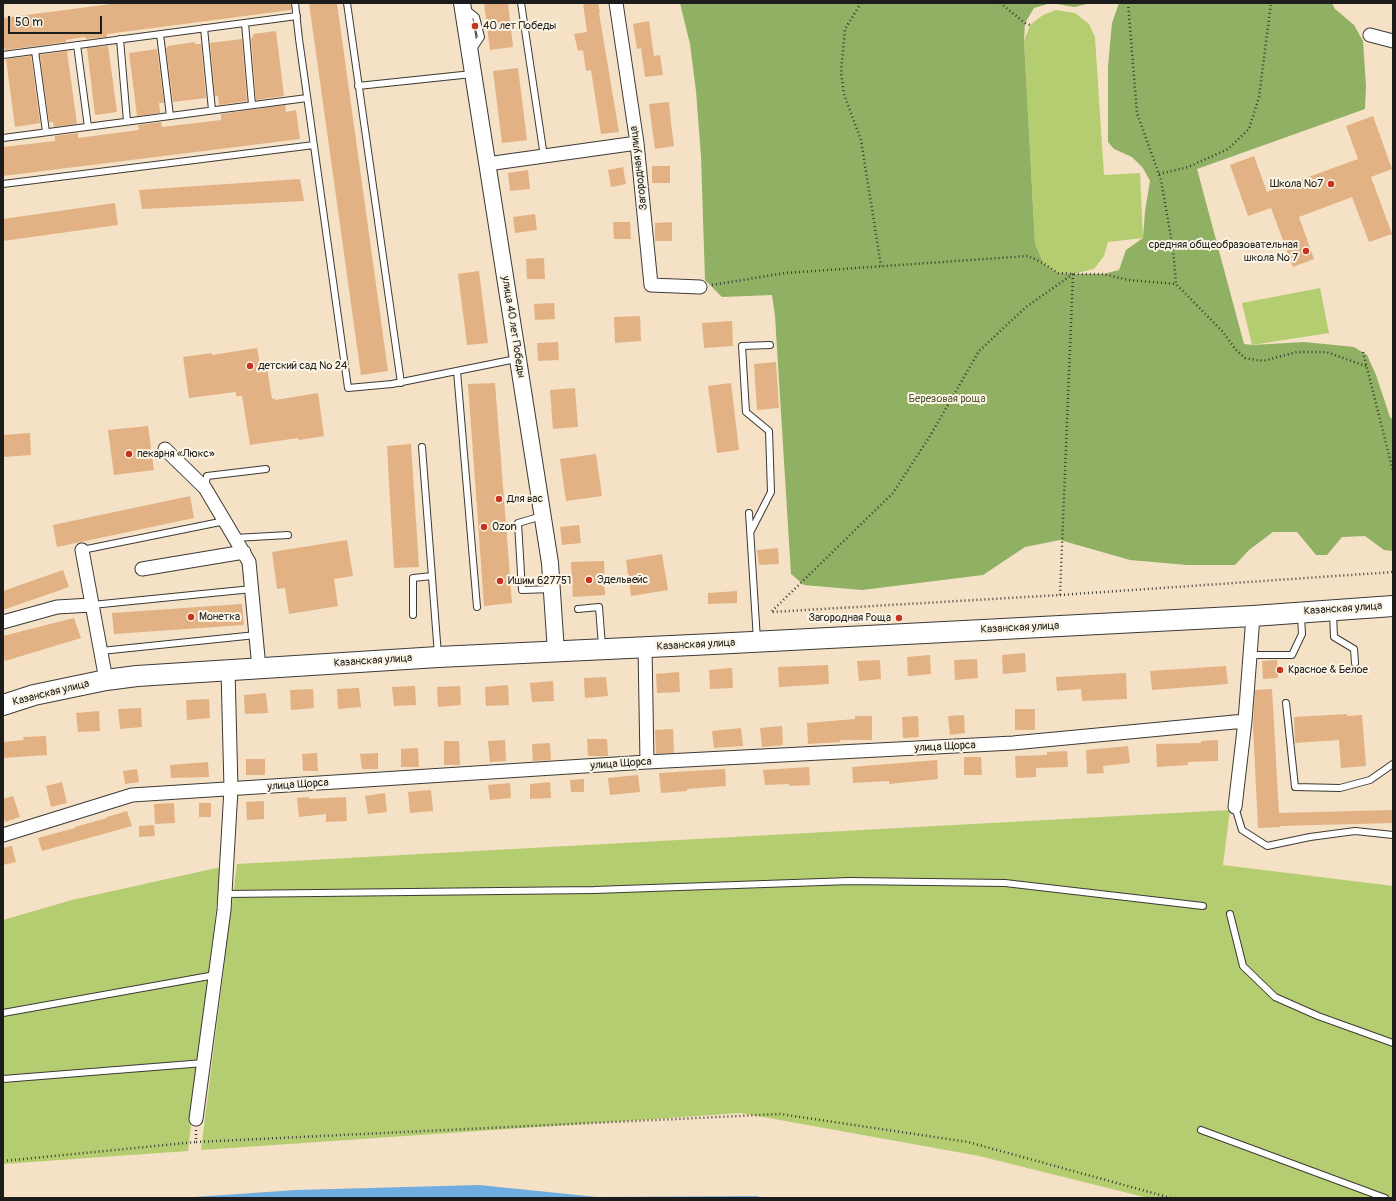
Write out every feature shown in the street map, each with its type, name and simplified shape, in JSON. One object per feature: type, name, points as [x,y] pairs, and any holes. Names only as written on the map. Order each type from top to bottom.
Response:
[{"type":"main road","name":"Казанская улица","points":[[3,705],[34,695],[106,680],[137,676],[438,657],[602,650],[1253,616],[1393,606]]},
{"type":"street","name":"Загородная улица","points":[[616,3],[636,143],[652,285],[700,287]]},
{"type":"street","name":"улица 40 лет Победы","points":[[462,5],[550,563],[556,652]]},
{"type":"street","points":[[1370,35],[1393,40]]},
{"type":"street","points":[[487,164],[636,143]]},
{"type":"street","points":[[165,449],[205,488],[250,562],[259,668]]},
{"type":"street","points":[[82,550],[106,680]]},
{"type":"street","points":[[142,569],[244,552]]},
{"type":"street","points":[[3,622],[57,607],[92,605]]},
{"type":"street","points":[[1235,806],[1245,721],[1253,616]]},
{"type":"street","points":[[644,647],[647,762]]},
{"type":"street","points":[[196,1119],[224,910],[231,789],[228,670]]},
{"type":"street","name":"улица Щорса","points":[[3,834],[132,795],[647,762],[1013,743],[1245,721]]},
{"type":"lane","points":[[296,3],[307,98],[348,388],[401,383],[518,358]]},
{"type":"lane","points":[[347,3],[401,383]]},
{"type":"lane","points":[[521,3],[543,150]]},
{"type":"lane","points":[[3,55],[297,16]]},
{"type":"lane","points":[[245,23],[252,105]]},
{"type":"lane","points":[[204,28],[212,110]]},
{"type":"lane","points":[[160,34],[170,116]]},
{"type":"lane","points":[[120,39],[127,121]]},
{"type":"lane","points":[[77,45],[88,127]]},
{"type":"lane","points":[[35,50],[46,132]]},
{"type":"lane","points":[[358,86],[473,74]]},
{"type":"lane","points":[[3,138],[307,98]]},
{"type":"lane","points":[[3,184],[314,145]]},
{"type":"lane","points":[[751,531],[772,492],[769,431],[746,412],[742,346],[770,345]]},
{"type":"lane","points":[[457,371],[477,607]]},
{"type":"lane","points":[[422,447],[438,657]]},
{"type":"lane","points":[[205,488],[207,476],[266,469]]},
{"type":"lane","points":[[750,513],[757,641]]},
{"type":"lane","points":[[543,516],[518,523],[522,590],[552,589]]},
{"type":"lane","points":[[82,550],[225,521]]},
{"type":"lane","points":[[235,538],[288,535]]},
{"type":"lane","points":[[414,615],[413,578],[432,576]]},
{"type":"lane","points":[[92,605],[252,589]]},
{"type":"lane","points":[[578,609],[599,607],[602,650]]},
{"type":"lane","points":[[1333,610],[1334,637],[1354,649],[1355,663]]},
{"type":"lane","points":[[1250,655],[1292,655],[1302,634],[1301,612]]},
{"type":"lane","points":[[100,651],[256,635]]},
{"type":"lane","points":[[1286,703],[1295,787],[1340,788],[1370,780],[1393,764]]},
{"type":"lane","points":[[1235,806],[1242,830],[1267,846],[1310,837],[1355,831],[1393,835]]},
{"type":"lane","points":[[225,894],[594,890],[850,881],[1005,883],[1203,906]]},
{"type":"lane","points":[[1230,914],[1243,966],[1275,997],[1318,1016],[1393,1044]]},
{"type":"lane","points":[[3,1013],[216,975]]},
{"type":"lane","points":[[3,1079],[204,1063]]},
{"type":"lane","points":[[1201,1130],[1385,1198]]},
{"type":"path","points":[[861,3],[845,29],[841,72],[844,94],[861,140],[881,266]]},
{"type":"path","points":[[1000,3],[1025,23],[1030,25]]},
{"type":"path","points":[[1128,3],[1137,113],[1161,180],[1176,284],[1224,332],[1235,349],[1245,358],[1264,361],[1296,352],[1326,352],[1366,366]]},
{"type":"path","points":[[1159,174],[1188,167],[1228,149],[1249,129],[1259,97],[1271,3]]},
{"type":"path","points":[[700,287],[785,273],[1028,256],[1043,263],[1058,273],[1103,274],[1128,280],[1176,284]]},
{"type":"path","points":[[1060,595],[1073,274]]},
{"type":"path","points":[[1073,274],[1026,307],[979,351],[930,436],[893,493],[771,612],[1060,595],[1393,572]]},
{"type":"path","points":[[1363,352],[1393,471]]},
{"type":"path","points":[[3,1161],[196,1142],[780,1114],[968,1142],[1171,1198]]},
{"type":"path","points":[[196,1119],[196,1142]]},
{"type":"green space","name":"Березовая роща","points":[[680,3],[1051,3],[1034,8],[1025,23],[1024,41],[1035,243],[1043,263],[1058,273],[1103,274],[1119,270],[1126,250],[1143,238],[1145,211],[1150,181],[1143,168],[1132,157],[1114,149],[1108,142],[1108,66],[1112,23],[1119,3],[1332,3],[1335,9],[1354,25],[1363,41],[1366,86],[1365,109],[1197,169],[1244,344],[1252,345],[1304,342],[1354,347],[1367,355],[1376,375],[1390,417],[1393,420],[1393,551],[1384,550],[1365,536],[1342,537],[1327,555],[1316,555],[1297,532],[1273,532],[1249,550],[1235,565],[1187,565],[1130,560],[1060,540],[1025,547],[983,575],[862,590],[804,585],[791,574],[775,316],[772,295],[722,297],[705,280],[701,156],[696,91],[690,44]]},
{"type":"green space","points":[[1051,3],[1092,3],[1074,7]]},
{"type":"green space","points":[[1056,10],[1075,13],[1089,24],[1095,37],[1104,175],[1140,173],[1143,238],[1108,242],[1104,256],[1094,269],[1073,274],[1058,273],[1043,263],[1035,243],[1024,41],[1030,25],[1043,15]]},
{"type":"green space","points":[[1320,288],[1329,333],[1252,345],[1242,303]]},
{"type":"green space","points":[[1230,810],[1223,865],[1393,886],[1393,1198],[1148,1198],[979,1156],[741,1113],[201,1150],[237,864]]},
{"type":"green space","points":[[221,867],[188,1151],[3,1164],[3,920],[72,900]]},
{"type":"water","points":[[479,1185],[597,1197],[756,1196],[766,1198],[180,1198],[296,1190]]},
{"type":"building","points":[[119,3],[291,3],[291,10],[107,34],[107,37],[86,39],[85,37],[66,40],[66,42],[5,50],[5,48],[3,48],[3,18]]},
{"type":"building","points":[[309,3],[337,3],[388,371],[361,375]]},
{"type":"building","points":[[484,3],[508,3],[513,47],[490,50]]},
{"type":"building","points":[[583,3],[598,3],[619,132],[601,134],[591,70],[586,71],[583,50],[578,51],[574,34],[587,32]]},
{"type":"building","points":[[649,21],[654,56],[660,55],[663,75],[645,77],[641,48],[637,49],[633,24]]},
{"type":"building","points":[[276,31],[284,96],[256,100],[251,38],[253,37],[253,34]]},
{"type":"building","points":[[242,39],[247,101],[219,105],[218,96],[215,96],[210,43]]},
{"type":"building","points":[[195,42],[195,44],[201,44],[206,98],[173,102],[166,48],[168,46]]},
{"type":"building","points":[[108,46],[117,112],[95,115],[87,48]]},
{"type":"building","points":[[157,49],[164,103],[159,103],[160,113],[137,116],[129,53]]},
{"type":"building","points":[[67,51],[77,124],[54,127],[53,122],[49,122],[40,55]]},
{"type":"building","points":[[31,56],[40,123],[15,127],[6,59]]},
{"type":"building","points":[[518,68],[527,140],[502,143],[493,71]]},
{"type":"building","points":[[669,102],[674,146],[655,149],[649,104]]},
{"type":"building","points":[[285,105],[286,112],[296,110],[300,139],[3,176],[3,147],[55,141],[55,136],[78,133],[78,138],[139,130],[138,125],[161,122],[162,127],[221,120],[221,114]]},
{"type":"building","name":"Школа №7","points":[[1373,116],[1392,169],[1371,177],[1392,234],[1369,242],[1352,197],[1299,217],[1314,259],[1293,267],[1271,208],[1248,216],[1230,165],[1254,156],[1267,192],[1358,159],[1346,126]]},
{"type":"building","points":[[652,166],[670,166],[670,183],[652,183]]},
{"type":"building","points":[[623,167],[626,184],[611,187],[608,170]]},
{"type":"building","points":[[528,170],[530,189],[510,191],[508,173]]},
{"type":"building","points":[[300,179],[304,201],[142,209],[139,190]]},
{"type":"building","points":[[115,203],[118,225],[3,241],[3,219]]},
{"type":"building","points":[[535,214],[537,230],[515,233],[513,217]]},
{"type":"building","points":[[613,222],[630,222],[631,239],[614,239]]},
{"type":"building","points":[[672,222],[672,241],[655,241],[655,223]]},
{"type":"building","points":[[544,258],[545,279],[527,279],[526,259]]},
{"type":"building","points":[[479,271],[488,343],[467,345],[458,274]]},
{"type":"building","points":[[554,303],[555,319],[535,320],[534,304]]},
{"type":"building","points":[[640,316],[641,341],[615,343],[614,317]]},
{"type":"building","points":[[732,321],[733,346],[704,348],[702,323]]},
{"type":"building","points":[[558,342],[559,360],[538,361],[537,343]]},
{"type":"building","points":[[257,348],[261,369],[267,368],[272,399],[275,398],[275,400],[318,393],[324,436],[250,445],[242,396],[236,396],[236,392],[189,398],[183,357],[212,353],[212,355]]},
{"type":"building","points":[[776,362],[779,408],[757,410],[754,364]]},
{"type":"building","points":[[495,383],[512,603],[484,606],[468,384]]},
{"type":"building","points":[[731,383],[739,450],[717,453],[708,386]]},
{"type":"building","points":[[575,388],[578,427],[553,429],[550,390]]},
{"type":"building","points":[[148,426],[154,470],[114,475],[108,430]]},
{"type":"building","points":[[30,433],[31,455],[3,457],[3,435]]},
{"type":"building","points":[[411,444],[419,567],[394,568],[387,446]]},
{"type":"building","points":[[596,454],[602,496],[566,501],[560,459]]},
{"type":"building","points":[[190,496],[194,518],[57,547],[53,525]]},
{"type":"building","points":[[579,525],[581,543],[562,545],[560,527]]},
{"type":"building","points":[[347,540],[353,576],[334,579],[338,606],[289,614],[285,588],[277,589],[272,552]]},
{"type":"building","points":[[778,548],[779,564],[759,565],[757,550]]},
{"type":"building","points":[[662,554],[668,590],[631,596],[626,560]]},
{"type":"building","points":[[604,561],[605,595],[573,597],[571,562]]},
{"type":"building","points":[[63,570],[69,587],[3,610],[3,591]]},
{"type":"building","points":[[737,591],[737,603],[708,604],[708,593]]},
{"type":"building","points":[[242,604],[244,625],[114,634],[112,613]]},
{"type":"building","points":[[74,618],[81,638],[5,661],[3,653],[3,636]]},
{"type":"building","points":[[1025,653],[1026,672],[1003,674],[1002,655]]},
{"type":"building","points":[[930,655],[931,674],[908,676],[907,657]]},
{"type":"building","points":[[977,659],[978,678],[955,680],[954,660]]},
{"type":"building","points":[[880,660],[881,679],[859,681],[857,661]]},
{"type":"building","points":[[1277,660],[1278,678],[1263,679],[1262,661]]},
{"type":"building","points":[[828,665],[829,684],[779,687],[778,667]]},
{"type":"building","points":[[1226,666],[1228,684],[1152,690],[1150,671]]},
{"type":"building","points":[[732,668],[733,688],[710,689],[709,670]]},
{"type":"building","points":[[679,672],[680,692],[657,693],[656,674]]},
{"type":"building","points":[[1126,673],[1127,699],[1082,701],[1081,689],[1057,691],[1056,677]]},
{"type":"building","points":[[606,677],[608,696],[585,698],[584,678]]},
{"type":"building","points":[[553,681],[554,701],[532,702],[530,683]]},
{"type":"building","points":[[508,685],[509,705],[486,706],[485,687]]},
{"type":"building","points":[[415,686],[416,705],[394,706],[392,687]]},
{"type":"building","points":[[460,686],[461,705],[438,707],[437,687]]},
{"type":"building","points":[[359,688],[361,707],[338,709],[337,689]]},
{"type":"building","points":[[313,689],[314,708],[291,710],[290,690]]},
{"type":"building","points":[[1272,689],[1279,813],[1393,810],[1393,823],[1258,828],[1253,725],[1255,690]]},
{"type":"building","points":[[266,693],[268,713],[245,714],[244,695]]},
{"type":"building","points":[[209,699],[210,718],[187,720],[186,700]]},
{"type":"building","points":[[141,708],[142,727],[120,729],[118,709]]},
{"type":"building","points":[[1015,709],[1035,709],[1035,730],[1015,730]]},
{"type":"building","points":[[99,711],[100,731],[78,732],[76,713]]},
{"type":"building","points":[[1347,714],[1347,716],[1362,715],[1366,766],[1341,768],[1339,740],[1295,743],[1294,717]]},
{"type":"building","points":[[964,715],[965,733],[950,735],[948,716]]},
{"type":"building","points":[[855,716],[872,716],[872,740],[840,740],[840,742],[808,744],[807,723],[855,719]]},
{"type":"building","points":[[918,716],[919,737],[903,738],[902,717]]},
{"type":"building","points":[[782,726],[783,745],[762,747],[760,728]]},
{"type":"building","points":[[741,728],[743,746],[714,748],[712,731]]},
{"type":"building","points":[[673,729],[674,753],[656,754],[655,730]]},
{"type":"building","points":[[46,736],[47,755],[3,758],[3,742],[24,740],[23,737]]},
{"type":"building","points":[[587,739],[607,739],[608,756],[588,756]]},
{"type":"building","points":[[505,740],[506,761],[490,762],[488,741]]},
{"type":"building","points":[[1218,740],[1218,761],[1188,762],[1188,765],[1157,767],[1156,744],[1201,743],[1201,741]]},
{"type":"building","points":[[444,741],[459,741],[460,765],[444,765]]},
{"type":"building","points":[[550,743],[551,760],[533,761],[532,744]]},
{"type":"building","points":[[1128,746],[1130,763],[1103,766],[1104,773],[1087,774],[1086,750]]},
{"type":"building","points":[[418,748],[419,767],[401,767],[401,749]]},
{"type":"building","points":[[1067,751],[1068,767],[1036,768],[1036,777],[1016,778],[1015,756],[1047,755],[1047,752]]},
{"type":"building","points":[[317,753],[318,771],[303,771],[302,754]]},
{"type":"building","points":[[378,753],[378,769],[362,769],[360,754]]},
{"type":"building","points":[[964,757],[981,757],[982,775],[964,775]]},
{"type":"building","points":[[246,759],[265,759],[265,775],[246,775]]},
{"type":"building","points":[[937,760],[938,779],[889,784],[889,781],[853,783],[852,767]]},
{"type":"building","points":[[208,762],[209,777],[171,778],[170,765]]},
{"type":"building","points":[[809,767],[810,785],[765,785],[763,770]]},
{"type":"building","points":[[137,769],[139,782],[125,784],[123,771]]},
{"type":"building","points":[[725,769],[726,786],[661,793],[659,773]]},
{"type":"building","points":[[638,775],[640,792],[610,795],[608,778]]},
{"type":"building","points":[[584,779],[584,792],[571,792],[570,780]]},
{"type":"building","points":[[62,782],[67,803],[51,807],[46,786]]},
{"type":"building","points":[[550,782],[551,798],[530,799],[530,784]]},
{"type":"building","points":[[510,783],[511,798],[490,800],[488,785]]},
{"type":"building","points":[[431,790],[433,811],[410,813],[408,792]]},
{"type":"building","points":[[385,793],[387,812],[368,814],[365,796]]},
{"type":"building","points":[[13,796],[20,817],[5,822],[3,814],[3,799]]},
{"type":"building","points":[[309,797],[309,799],[346,797],[347,821],[326,822],[326,814],[299,817],[297,798]]},
{"type":"building","points":[[264,801],[264,819],[247,820],[246,802]]},
{"type":"building","points":[[174,803],[175,823],[155,824],[154,804]]},
{"type":"building","points":[[199,803],[211,803],[211,817],[199,817]]},
{"type":"building","points":[[127,811],[132,826],[42,851],[38,838]]},
{"type":"building","points":[[154,825],[155,836],[139,837],[139,826]]},
{"type":"building","points":[[12,846],[16,862],[3,865],[3,848]]},
{"type":"place","name":"40 лет Победы","points":[[475,26]]},
{"type":"place","name":"Школа №7","points":[[1331,184]]},
{"type":"place","name":"средняя общеобразовательная школа № 7","points":[[1306,251]]},
{"type":"place","name":"детский сад № 24","points":[[250,366]]},
{"type":"place","name":"пекарня «Люкс»","points":[[129,454]]},
{"type":"place","name":"Для вас","points":[[499,499]]},
{"type":"place","name":"Ozon","points":[[484,527]]},
{"type":"place","name":"Эдельвейс","points":[[589,580]]},
{"type":"place","name":"Ишим 627751","points":[[500,581]]},
{"type":"place","name":"Монетка","points":[[191,617]]},
{"type":"place","name":"Загородная Роща","points":[[899,618]]},
{"type":"place","name":"Красное & Белое","points":[[1280,670]]}]
